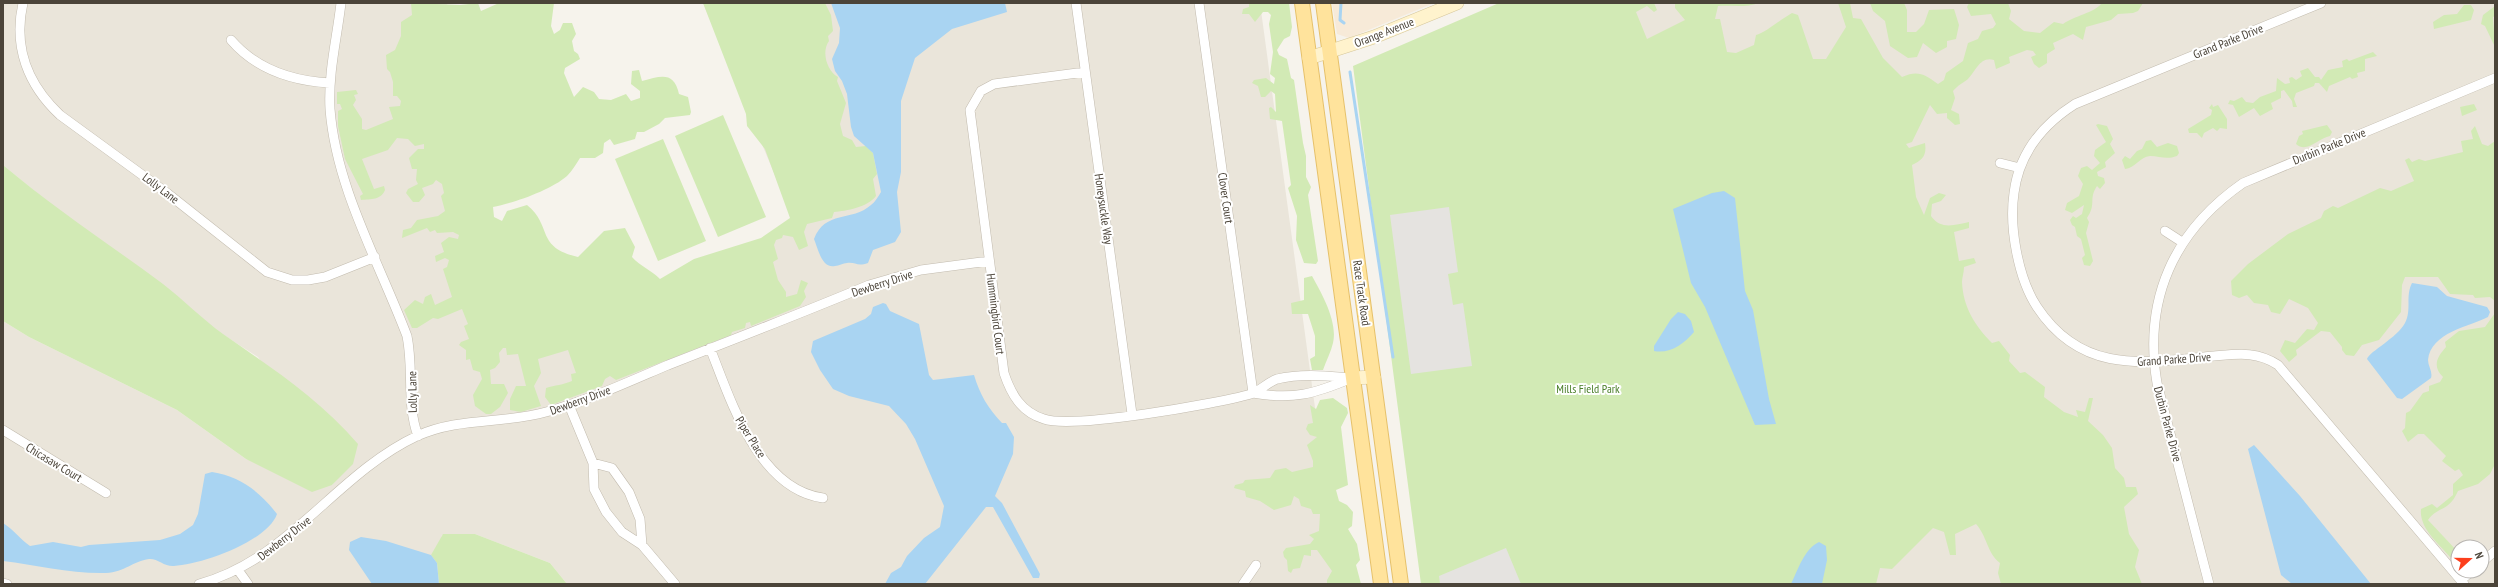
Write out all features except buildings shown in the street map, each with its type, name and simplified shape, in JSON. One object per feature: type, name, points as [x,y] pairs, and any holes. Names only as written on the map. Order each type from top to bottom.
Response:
[{"type":"main road","name":"Race Track Road","points":[[1302,3],[1380,584]]},
{"type":"main road","name":"Race Track Road","points":[[1322,3],[1401,584]]},
{"type":"street","name":"Lolly Lane","points":[[23,3],[19,32],[23,60],[30,77],[48,103],[60,115],[207,224],[260,268],[283,278],[308,280],[325,277],[375,257]]},
{"type":"street","name":"Lolly Lane","points":[[341,3],[330,84],[330,108],[339,162],[407,336],[411,362],[410,403],[412,419],[418,436]]},
{"type":"street","name":"Honeysuckle Way","points":[[1076,3],[1132,414]]},
{"type":"street","name":"Clover Court","points":[[1199,3],[1253,394]]},
{"type":"street","name":"Orange Avenue","points":[[1309,58],[1374,37],[1457,3]]},
{"type":"street","name":"Grand Parke Drive","points":[[2321,3],[2075,104],[2049,123],[2036,137],[2020,168],[2015,184],[2013,211],[2018,256],[2026,288],[2043,316],[2055,329],[2084,350],[2118,361],[2153,362],[2246,353],[2257,354],[2273,362],[2462,582]]},
{"type":"street","points":[[231,40],[255,61],[274,71],[302,80],[330,84]]},
{"type":"street","name":"Hummingbird Court","points":[[1085,72],[994,84],[981,91],[972,104],[970,115],[1004,373],[1008,386],[1020,405],[1035,415],[1056,422],[1132,414],[1215,402],[1253,394],[1276,380],[1315,374],[1353,378]]},
{"type":"street","name":"Durbin Parke Drive","points":[[2209,584],[2157,383],[2153,362],[2153,340],[2159,299],[2172,260],[2182,242],[2209,210],[2243,183],[2495,78]]},
{"type":"street","points":[[2000,162],[2020,168]]},
{"type":"street","points":[[2165,230],[2182,242]]},
{"type":"street","name":"Dewberry Drive","points":[[199,584],[238,570],[277,546],[366,469],[418,436],[457,425],[520,418],[569,405],[869,285],[901,274],[989,261]]},
{"type":"street","name":"Piper Place","points":[[710,348],[738,420],[764,460],[802,493],[823,498]]},
{"type":"street","points":[[1353,378],[1374,377]]},
{"type":"street","name":"Hummingbird Court","points":[[1253,394],[1278,398],[1317,393],[1353,378]]},
{"type":"street","points":[[569,405],[593,463],[594,489],[606,512],[622,532],[642,545],[676,584]]},
{"type":"street","name":"Chicasaw Court","points":[[3,430],[106,493]]},
{"type":"street","points":[[593,463],[612,468],[630,492],[640,519],[642,545]]},
{"type":"street","points":[[1242,584],[1256,565]]},
{"type":"street","points":[[238,570],[248,584]]},
{"type":"shaded area","points":[[3,3],[447,3],[504,343],[797,228],[703,3],[1260,3],[1339,584],[567,584],[550,563],[475,534],[442,535],[437,563],[439,584],[3,584],[3,321],[29,337],[177,410],[246,459],[332,485],[340,476],[258,357],[222,334],[48,202],[3,165]]},
{"type":"shaded area","points":[[1332,3],[1434,3],[1349,38],[1337,34]]},
{"type":"shaded area","points":[[1573,3],[2495,3],[2495,584],[1840,584],[1793,154]]},
{"type":"shaded area","points":[[1449,207],[1458,272],[1448,274],[1453,305],[1463,303],[1472,366],[1411,374],[1390,215]]},
{"type":"shaded area","points":[[1506,548],[1521,584],[1440,584],[1439,576]]},
{"type":"green space","points":[[411,3],[460,5],[478,3],[481,11],[499,3],[554,3],[551,26],[554,34],[560,30],[563,23],[572,23],[576,34],[572,41],[574,51],[578,54],[580,59],[565,68],[564,73],[574,97],[583,87],[594,92],[599,99],[611,100],[626,94],[631,101],[640,98],[640,91],[631,84],[632,71],[639,70],[642,81],[661,77],[670,78],[677,87],[679,94],[688,97],[691,112],[690,115],[665,118],[659,124],[644,132],[637,132],[635,139],[614,145],[610,139],[604,143],[603,153],[595,158],[580,158],[567,176],[552,186],[521,199],[493,207],[494,217],[502,221],[507,211],[527,205],[540,221],[550,242],[556,248],[565,253],[578,257],[604,231],[625,228],[635,247],[632,257],[660,279],[694,259],[761,238],[790,218],[765,149],[747,126],[746,114],[703,3],[825,3],[831,15],[833,31],[828,36],[829,41],[825,50],[826,61],[834,74],[838,77],[837,81],[846,103],[840,124],[843,136],[852,140],[856,147],[866,146],[873,153],[877,174],[873,179],[876,196],[862,206],[834,212],[832,218],[807,224],[804,232],[808,246],[799,250],[793,237],[783,235],[782,238],[776,240],[774,245],[778,259],[773,262],[778,280],[786,292],[786,297],[797,294],[801,280],[808,283],[804,291],[806,297],[800,306],[751,326],[750,322],[746,323],[745,328],[732,332],[731,335],[616,380],[610,376],[605,379],[602,386],[551,405],[545,397],[546,388],[572,381],[571,374],[576,373],[568,350],[538,359],[541,373],[534,386],[541,406],[521,412],[510,410],[510,399],[516,386],[526,386],[518,354],[507,355],[506,348],[503,348],[499,353],[500,362],[495,368],[490,370],[491,384],[504,384],[508,393],[500,407],[491,414],[486,414],[475,406],[473,395],[482,379],[480,372],[473,370],[470,359],[466,360],[466,350],[459,345],[461,342],[469,339],[464,326],[468,324],[462,309],[438,319],[433,318],[417,328],[412,328],[404,310],[415,300],[423,304],[425,297],[431,294],[435,305],[452,297],[443,269],[447,267],[449,260],[445,258],[436,262],[435,256],[444,252],[441,243],[449,237],[458,239],[459,235],[453,232],[437,233],[435,230],[430,232],[427,228],[402,238],[403,230],[411,228],[417,220],[438,216],[445,211],[441,196],[444,193],[442,184],[436,180],[433,184],[422,188],[425,195],[419,202],[413,202],[406,193],[408,189],[418,184],[416,180],[417,169],[412,169],[409,158],[418,149],[424,149],[424,144],[415,146],[408,139],[397,138],[388,150],[362,159],[374,189],[384,186],[385,190],[381,196],[361,200],[360,196],[363,194],[345,159],[338,126],[338,111],[342,109],[340,104],[337,104],[337,92],[356,90],[358,94],[354,95],[356,100],[353,105],[362,119],[362,129],[366,130],[393,119],[389,107],[400,106],[401,101],[397,96],[393,96],[393,82],[390,72],[387,69],[386,55],[395,50],[401,36],[401,22],[412,15]]},
{"type":"green space","points":[[1249,3],[1289,3],[1292,27],[1290,36],[1284,39],[1277,50],[1279,55],[1287,59],[1291,78],[1294,80],[1306,156],[1306,177],[1311,187],[1308,195],[1318,261],[1316,264],[1304,263],[1296,240],[1297,216],[1288,188],[1291,185],[1282,121],[1270,119],[1269,108],[1271,107],[1276,112],[1275,94],[1271,91],[1265,97],[1261,97],[1258,86],[1252,83],[1254,80],[1266,78],[1274,84],[1275,78],[1270,74],[1273,52],[1269,24],[1271,15],[1268,12],[1263,12],[1255,22],[1249,14],[1242,14],[1243,9],[1249,7]]},
{"type":"green space","name":"Mills Field Park","points":[[1499,3],[1654,3],[1657,10],[1654,12],[1647,6],[1636,12],[1647,39],[1685,20],[1675,8],[1675,3],[1759,3],[1744,6],[1718,6],[1715,19],[1720,19],[1727,52],[1736,53],[1754,45],[1756,35],[1764,32],[1792,13],[1798,15],[1813,59],[1826,59],[1846,27],[1838,3],[1850,3],[1853,18],[1861,19],[1883,58],[1902,77],[1912,74],[1921,74],[1938,84],[1944,80],[1946,73],[1963,61],[1968,43],[1978,39],[1982,31],[1993,28],[1996,24],[1991,14],[1971,16],[1967,7],[1969,3],[2008,3],[2011,11],[2009,19],[2024,31],[2040,33],[2054,22],[2063,24],[2089,12],[2102,3],[2143,3],[2138,11],[2133,13],[2118,14],[2111,20],[2086,27],[2083,40],[2073,34],[2053,43],[2055,49],[2047,54],[2047,63],[2039,68],[2034,64],[2031,57],[2036,55],[2033,51],[2027,50],[2009,57],[2010,63],[1996,69],[1994,60],[1985,60],[1968,79],[1953,91],[1955,98],[1951,110],[1959,114],[1960,124],[1955,125],[1947,118],[1947,113],[1937,114],[1930,105],[1912,142],[1906,144],[1909,148],[1925,143],[1923,157],[1912,165],[1916,197],[1924,215],[1930,198],[1939,193],[1946,195],[1941,201],[1932,204],[1931,216],[1935,220],[1943,225],[1969,222],[1969,228],[1954,232],[1959,261],[1974,258],[1976,263],[1964,267],[1962,282],[1967,308],[1980,330],[1992,343],[1999,341],[2010,355],[2009,361],[2020,373],[2025,372],[2045,387],[2044,397],[2064,412],[2078,417],[2076,410],[2085,412],[2089,398],[2093,398],[2088,421],[2103,435],[2112,448],[2115,468],[2124,478],[2126,487],[2136,487],[2138,494],[2124,507],[2129,534],[2139,550],[2135,567],[2142,584],[2001,584],[1998,573],[2000,563],[1992,554],[1983,534],[1976,524],[1955,534],[1956,555],[1950,555],[1944,532],[1933,528],[1892,569],[1880,568],[1876,584],[1421,584],[1353,66]]},
{"type":"green space","points":[[1870,3],[1904,3],[1907,10],[1907,32],[1916,32],[1924,24],[1929,10],[1954,9],[1959,25],[1956,39],[1947,41],[1947,47],[1936,53],[1923,43],[1917,57],[1908,58],[1890,46],[1885,21],[1873,11]]},
{"type":"green space","points":[[2464,5],[2471,5],[2474,10],[2471,20],[2434,29],[2433,22],[2444,15],[2457,14]]},
{"type":"green space","points":[[2495,6],[2495,16],[2493,17],[2495,47],[2485,26],[2481,24],[2483,15]]},
{"type":"green space","points":[[2373,52],[2377,56],[2365,59],[2365,71],[2357,73],[2358,77],[2352,79],[2350,77],[2329,86],[2327,92],[2319,83],[2315,83],[2314,86],[2296,93],[2294,99],[2297,107],[2293,107],[2292,101],[2284,90],[2281,91],[2281,98],[2271,103],[2273,109],[2260,116],[2254,108],[2239,117],[2233,105],[2228,104],[2230,100],[2234,101],[2242,97],[2246,102],[2253,103],[2260,97],[2276,91],[2277,78],[2285,84],[2290,83],[2289,78],[2292,77],[2296,80],[2302,76],[2300,71],[2308,68],[2315,77],[2319,77],[2321,80],[2328,70],[2343,67],[2342,61],[2347,59],[2349,61]]},
{"type":"green space","points":[[2212,104],[2213,107],[2218,105],[2227,119],[2227,129],[2220,128],[2217,131],[2213,128],[2204,133],[2202,138],[2197,133],[2189,133],[2188,129],[2211,115],[2212,110],[2209,108]]},
{"type":"green space","points":[[2474,104],[2477,110],[2462,116],[2460,107]]},
{"type":"green space","points":[[723,115],[766,217],[718,237],[675,136]]},
{"type":"green space","points":[[2096,125],[2107,126],[2113,139],[2110,144],[2115,153],[2105,162],[2106,167],[2097,172],[2098,176],[2104,178],[2105,183],[2100,189],[2097,186],[2094,191],[2092,209],[2087,218],[2089,222],[2086,233],[2093,261],[2090,266],[2084,265],[2082,258],[2085,255],[2081,239],[2077,236],[2075,227],[2072,225],[2070,220],[2073,216],[2076,218],[2082,214],[2084,205],[2072,213],[2065,210],[2067,203],[2079,196],[2083,184],[2078,176],[2081,168],[2087,166],[2092,170],[2100,163],[2094,156],[2095,150],[2106,142]]},
{"type":"green space","points":[[2327,125],[2332,132],[2330,136],[2304,147],[2300,147],[2296,144],[2299,136],[2303,134],[2302,131]]},
{"type":"green space","points":[[2475,126],[2482,144],[2488,146],[2495,141],[2495,301],[2490,297],[2475,298],[2473,295],[2450,294],[2438,277],[2405,277],[2402,285],[2401,312],[2379,340],[2362,345],[2354,356],[2346,355],[2342,350],[2342,347],[2330,332],[2321,331],[2296,350],[2297,355],[2289,362],[2280,351],[2285,340],[2295,343],[2307,329],[2314,330],[2318,323],[2308,308],[2289,299],[2280,314],[2271,312],[2268,305],[2254,303],[2247,295],[2239,298],[2232,295],[2231,281],[2248,264],[2288,234],[2321,218],[2324,211],[2333,206],[2338,208],[2380,188],[2391,191],[2414,181],[2405,160],[2409,158],[2412,162],[2419,159],[2425,161],[2463,152],[2461,141],[2473,139],[2471,131]]},
{"type":"green space","points":[[663,139],[706,241],[658,261],[615,159]]},
{"type":"green space","points":[[2151,140],[2157,147],[2168,143],[2177,146],[2179,153],[2177,156],[2170,158],[2146,157],[2132,167],[2125,169],[2122,160],[2125,156],[2130,159],[2137,151],[2142,149],[2146,141]]},
{"type":"green space","points":[[3,165],[62,211],[163,284],[215,328],[311,398],[358,444],[353,464],[332,485],[312,492],[246,459],[177,410],[29,337],[3,321]]},
{"type":"green space","points":[[1312,276],[1328,308],[1333,326],[1333,343],[1323,370],[1312,370],[1310,359],[1315,356],[1315,336],[1308,314],[1292,314],[1291,303],[1304,300],[1304,278]]},
{"type":"green space","points":[[2495,313],[2495,464],[2490,474],[2478,484],[2458,491],[2455,498],[2447,506],[2428,520],[2450,543],[2450,557],[2426,529],[2421,516],[2421,509],[2432,504],[2437,508],[2453,495],[2453,484],[2463,475],[2459,469],[2455,471],[2442,461],[2446,456],[2424,434],[2418,434],[2408,442],[2402,431],[2405,428],[2406,413],[2410,411],[2423,393],[2429,391],[2429,386],[2440,382],[2443,377],[2438,369],[2437,362],[2440,354],[2446,347],[2445,342],[2459,331],[2485,327]]},
{"type":"green space","points":[[1333,398],[1347,408],[1348,413],[1341,427],[1348,485],[1336,490],[1339,501],[1347,505],[1353,512],[1352,526],[1348,529],[1357,544],[1360,560],[1356,565],[1361,584],[1327,584],[1327,580],[1332,571],[1317,550],[1311,550],[1311,556],[1304,555],[1300,568],[1293,569],[1291,573],[1288,571],[1287,560],[1284,557],[1283,552],[1286,548],[1310,544],[1314,539],[1309,535],[1319,531],[1320,514],[1313,514],[1311,509],[1301,506],[1299,499],[1294,496],[1291,505],[1274,510],[1260,501],[1246,497],[1245,491],[1234,488],[1235,485],[1243,483],[1245,480],[1270,478],[1275,470],[1286,468],[1292,472],[1313,467],[1313,461],[1307,445],[1317,437],[1310,435],[1306,429],[1308,424],[1313,423],[1310,405],[1316,409],[1320,400]]},
{"type":"green space","points":[[443,534],[475,534],[550,563],[567,584],[439,584],[437,563],[431,555]]},
{"type":"water","points":[[831,3],[1005,3],[1007,12],[952,29],[915,58],[901,101],[901,172],[897,192],[901,232],[895,242],[873,250],[868,263],[861,265],[844,263],[831,266],[827,264],[821,257],[814,239],[819,230],[825,224],[832,220],[864,210],[878,198],[881,192],[873,153],[854,136],[851,127],[847,94],[842,81],[835,71],[832,59],[839,43],[840,28]]},
{"type":"water","points":[[1724,191],[1735,198],[1745,291],[1753,310],[1769,399],[1776,424],[1755,425],[1705,307],[1691,283],[1673,209],[1712,193]]},
{"type":"water","points":[[2412,283],[2437,287],[2447,296],[2487,307],[2490,312],[2488,317],[2452,332],[2436,343],[2428,360],[2431,378],[2402,399],[2397,398],[2367,359],[2373,352],[2396,334],[2405,323],[2408,313],[2409,293]]},
{"type":"water","points":[[883,303],[886,304],[890,311],[919,324],[929,375],[933,380],[974,375],[979,389],[989,406],[1002,423],[1006,423],[1014,437],[1013,454],[995,496],[1002,503],[1040,574],[1039,578],[1033,578],[993,507],[986,507],[925,584],[885,584],[891,573],[901,567],[907,556],[924,538],[940,527],[944,506],[915,439],[906,424],[889,406],[849,396],[833,389],[820,370],[811,352],[813,341],[865,319],[871,314],[873,307]]},
{"type":"water","points":[[1678,312],[1685,314],[1691,321],[1694,332],[1676,347],[1666,351],[1654,351],[1654,346],[1671,319]]},
{"type":"water","points":[[2254,445],[2300,496],[2371,584],[2292,584],[2281,575],[2248,449]]},
{"type":"water","points":[[212,472],[232,477],[249,486],[264,499],[277,514],[271,524],[261,533],[232,550],[186,565],[171,566],[149,559],[143,560],[118,571],[106,573],[67,571],[3,561],[3,523],[30,546],[53,542],[81,547],[89,545],[160,540],[180,534],[193,525],[198,514],[205,474]]},
{"type":"water","points":[[361,537],[386,541],[431,555],[437,563],[439,584],[372,584],[349,550],[350,542]]},
{"type":"water","points":[[1819,542],[1826,546],[1827,560],[1822,584],[1791,584],[1805,555],[1814,545]]},
{"type":"waterway","points":[[1341,3],[1340,20],[1344,23]]},
{"type":"waterway","points":[[1350,72],[1393,357]]}]
